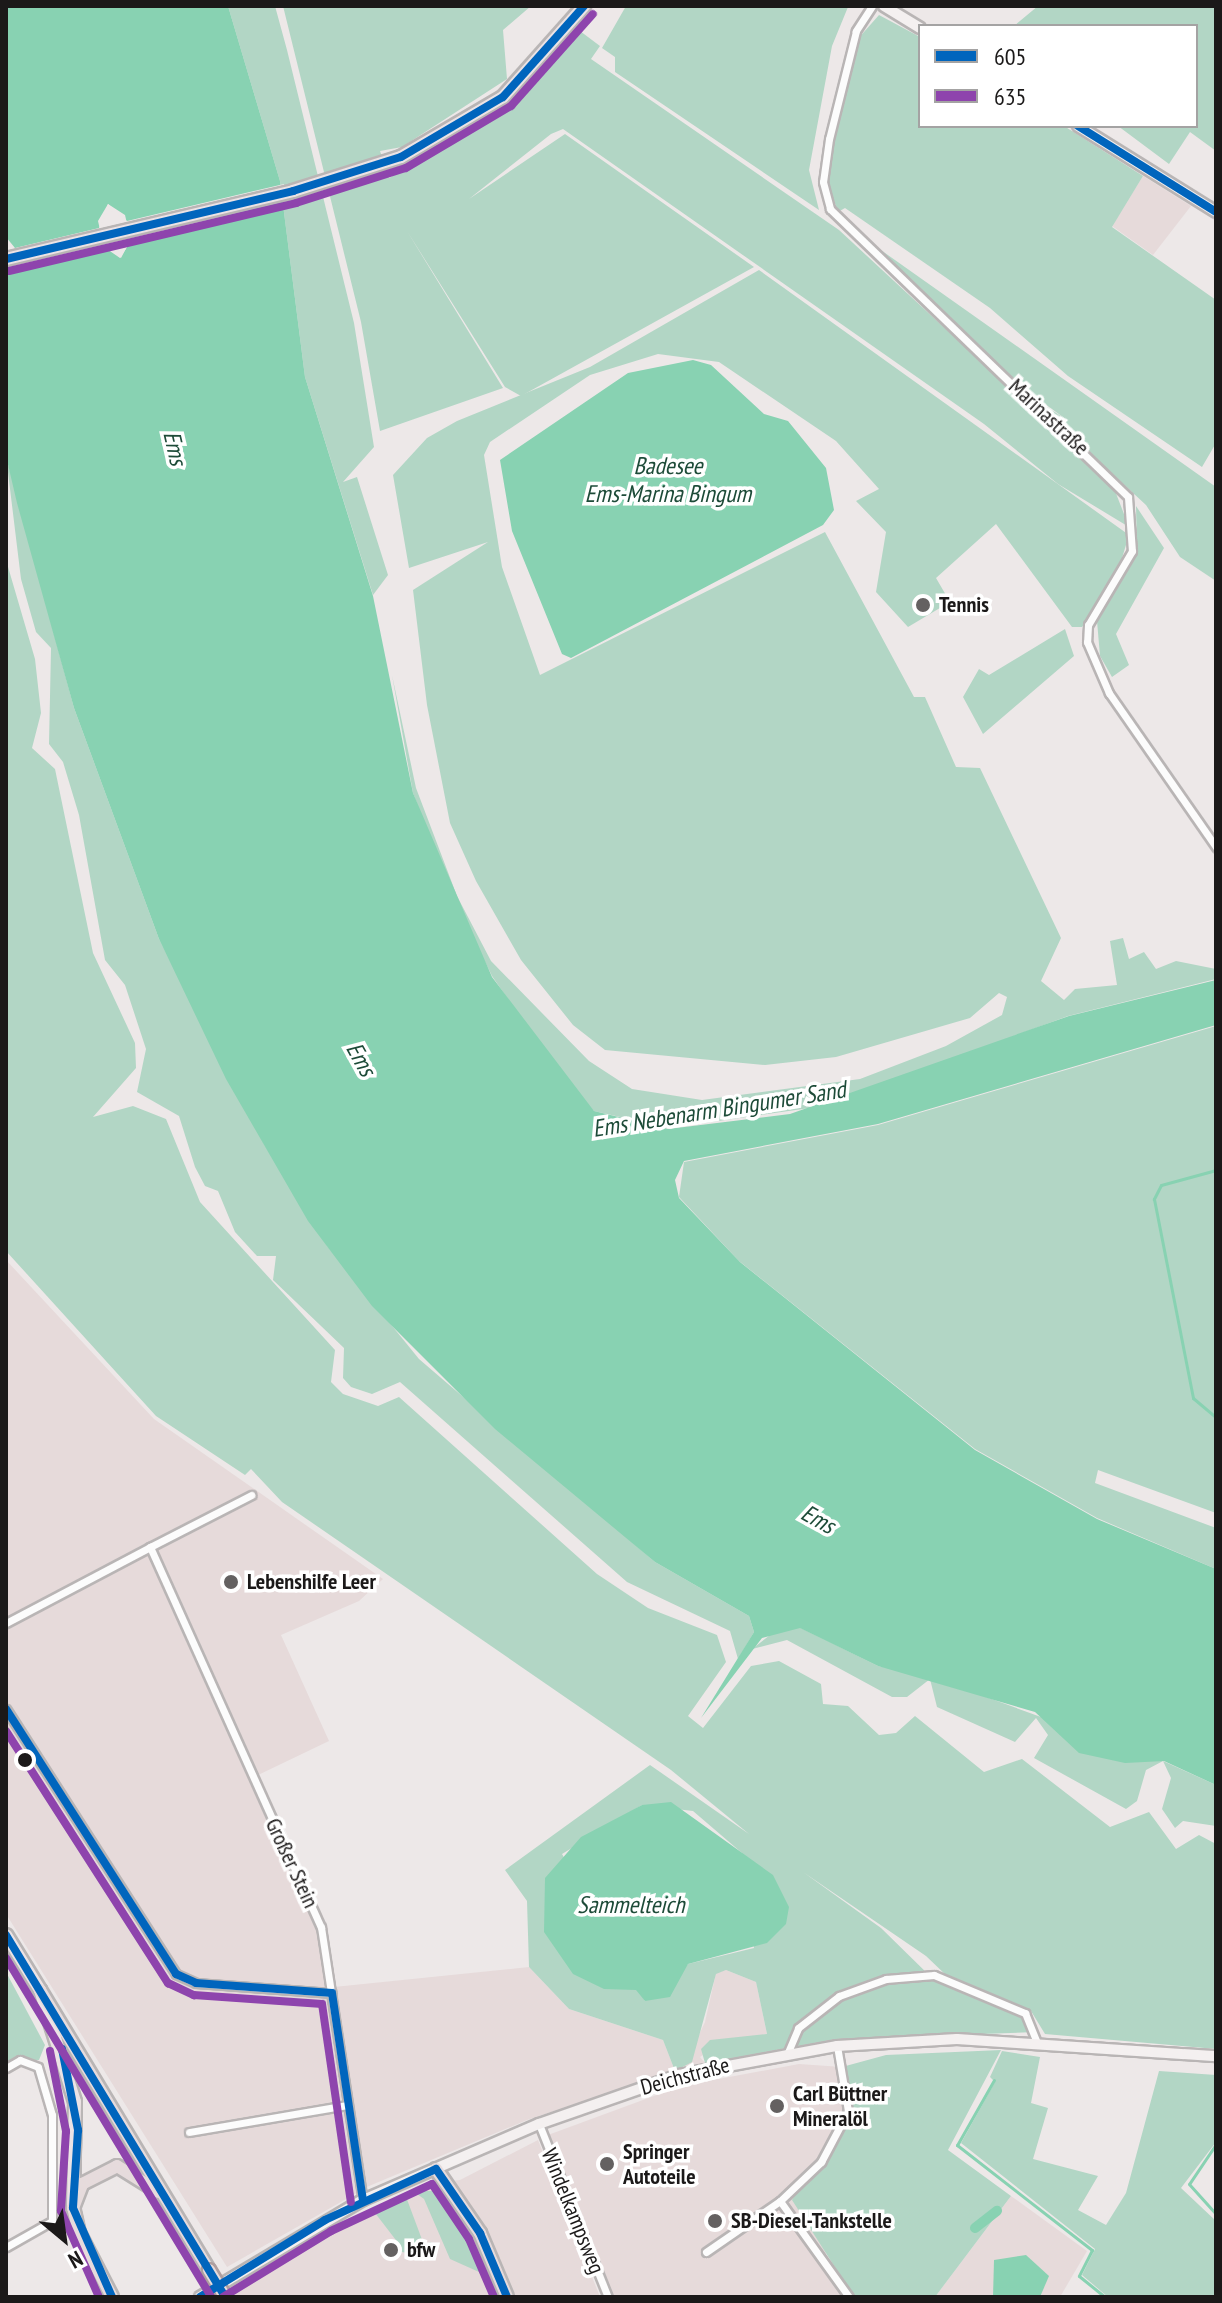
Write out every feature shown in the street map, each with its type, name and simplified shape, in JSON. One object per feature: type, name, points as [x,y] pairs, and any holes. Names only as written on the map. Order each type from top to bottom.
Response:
[{"type":"highway","points":[[40,1990],[225,2297]]},
{"type":"highway","points":[[112,2297],[73,2208],[82,2184],[117,2166],[167,2199]]},
{"type":"highway","points":[[436,2169],[480,2233],[507,2297]]},
{"type":"main road","points":[[6,259],[293,191],[401,157],[503,97],[584,6]]},
{"type":"main road","points":[[884,6],[918,27]]},
{"type":"main road","points":[[1081,128],[1216,212]]},
{"type":"main road","points":[[6,1935],[40,1990],[75,2102],[73,2208]]},
{"type":"main road","name":"Deichstraße","points":[[200,2297],[363,2200],[539,2124],[679,2075],[788,2052],[837,2046],[1037,2042],[1216,2056]]},
{"type":"street","name":"Marinastraße","points":[[872,6],[856,31],[829,139],[823,182],[830,209],[1128,497],[1132,551],[1088,625],[1087,642],[1109,693],[1216,847]]},
{"type":"street","points":[[6,1623],[251,1495]]},
{"type":"street","name":"Großer Stein","points":[[150,1547],[313,1908],[332,1993],[363,2200]]},
{"type":"street","points":[[6,1709],[176,1974],[196,1983],[332,1993]]},
{"type":"street","points":[[788,2052],[798,2028],[839,1996],[886,1979],[934,1975],[1025,2013],[1037,2042]]},
{"type":"street","points":[[706,2252],[810,2177],[848,2111],[837,2046]]},
{"type":"street","points":[[6,2068],[31,2061],[43,2077],[52,2115],[52,2221],[6,2247]]},
{"type":"street","points":[[189,2132],[347,2105]]},
{"type":"street","name":"Windelkampsweg","points":[[539,2124],[608,2297]]},
{"type":"street","points":[[780,2201],[849,2297]]},
{"type":"shaded area","points":[[228,6],[275,6],[287,50],[354,323],[374,447],[343,482],[357,477],[388,575],[373,595],[305,377],[280,181]]},
{"type":"shaded area","points":[[283,6],[531,6],[503,30],[507,79],[402,147],[380,151],[389,178],[488,122],[580,31],[600,46],[591,59],[839,230],[1112,483],[1129,527],[1058,484],[984,424],[563,129],[551,134],[469,199],[565,134],[754,267],[521,396],[505,387],[407,231],[503,388],[380,431],[361,322]]},
{"type":"shaded area","points":[[626,6],[848,7],[832,46],[809,170],[819,210],[615,72],[615,57],[602,48]]},
{"type":"shaded area","points":[[1038,6],[1216,6],[1216,151],[1190,132],[1169,164],[1121,128],[1198,128],[1198,24],[1016,24]]},
{"type":"shaded area","points":[[879,15],[918,36],[918,128],[1067,128],[1143,176],[1112,227],[1216,300],[1216,443],[1202,467],[1068,376],[990,308],[845,208],[838,212],[828,183],[856,41]]},
{"type":"shaded area","points":[[1143,176],[1191,206],[1153,255],[1112,226]]},
{"type":"shaded area","points":[[861,236],[1216,487],[1216,581],[1180,557],[1146,505],[1024,392],[1067,420],[1023,388]]},
{"type":"shaded area","points":[[759,270],[1129,535],[1116,578],[1082,627],[1072,627],[996,524],[936,578],[950,602],[908,627],[876,592],[886,532],[856,501],[879,489],[836,441],[719,362],[658,354],[590,375],[490,442],[484,455],[502,567],[540,675],[825,532],[914,697],[925,697],[956,767],[980,768],[1061,938],[1041,981],[1064,1000],[1075,989],[1117,985],[1110,941],[1123,938],[1129,959],[1144,952],[1156,969],[1176,961],[1216,969],[1216,979],[1068,1016],[824,1106],[668,1128],[594,1111],[573,1093],[492,976],[452,895],[413,793],[392,675],[416,788],[457,896],[491,961],[589,1061],[632,1089],[702,1100],[860,1079],[946,1046],[1002,1015],[1007,997],[999,993],[970,1018],[836,1057],[765,1065],[605,1050],[573,1025],[521,960],[476,881],[450,823],[427,705],[413,590],[488,542],[409,568],[393,475],[427,438],[457,421],[590,367]]},
{"type":"shaded area","points":[[6,456],[74,708],[159,939],[264,1144],[328,1247],[419,1359],[655,1562],[749,1616],[754,1632],[738,1659],[730,1631],[627,1582],[400,1382],[372,1394],[351,1387],[343,1378],[344,1348],[273,1280],[276,1256],[257,1256],[235,1232],[218,1191],[205,1186],[195,1167],[179,1116],[137,1092],[146,1049],[125,985],[105,960],[79,815],[63,762],[49,744],[51,648],[36,632],[21,579]]},
{"type":"shaded area","points":[[1136,506],[1164,548],[1116,634],[1129,665],[1112,677],[1100,656],[1097,621],[1137,550]]},
{"type":"shaded area","points":[[6,560],[35,659],[41,713],[32,748],[55,769],[93,953],[135,1043],[136,1068],[93,1117],[133,1106],[166,1119],[200,1202],[335,1350],[331,1382],[343,1394],[378,1406],[399,1397],[597,1574],[648,1608],[717,1635],[726,1662],[688,1716],[703,1728],[751,1666],[779,1661],[821,1684],[823,1704],[848,1706],[879,1735],[896,1733],[915,1716],[984,1772],[1022,1759],[1110,1827],[1149,1812],[1176,1849],[1199,1835],[1216,1844],[1216,2049],[1045,2034],[1031,2011],[948,1977],[926,1956],[803,1872],[881,1928],[933,1979],[1029,2016],[1036,2032],[836,2039],[705,2063],[701,2049],[710,2040],[767,2034],[756,1982],[726,1970],[716,1974],[692,2062],[675,2071],[663,2040],[569,2009],[529,1967],[527,1901],[505,1870],[650,1765],[749,1834],[671,1770],[282,1502],[251,1469],[245,1475],[156,1416],[6,1251]],"holes":[[[642,1805],[693,1811],[742,1853],[754,1948],[688,1964],[645,2001],[562,1854]]]},
{"type":"shaded area","points":[[1065,629],[1074,656],[983,734],[963,697],[979,669],[989,675]]},
{"type":"shaded area","points":[[1216,1026],[1216,1513],[1098,1470],[1095,1483],[1216,1528],[1216,1569],[1097,1518],[975,1449],[739,1261],[679,1197],[684,1162],[878,1125]]},
{"type":"shaded area","points":[[6,1260],[154,1419],[383,1579],[359,1601],[281,1635],[329,1741],[256,1776],[324,1926],[334,1987],[529,1967],[569,2009],[663,2040],[675,2071],[527,2120],[369,2186],[227,2267],[6,1914]]},
{"type":"shaded area","points":[[779,1628],[801,1628],[878,1666],[925,1675],[1163,1761],[1146,1770],[1137,1801],[1126,1809],[1034,1758],[1048,1735],[1036,1718],[1015,1742],[937,1707],[930,1679],[907,1697],[892,1697],[787,1640],[752,1649]]},
{"type":"shaded area","points":[[1163,1761],[1216,1785],[1216,1826],[1183,1821],[1175,1828],[1162,1809],[1171,1778]]},
{"type":"shaded area","points":[[726,1970],[756,1982],[767,2034],[719,2044],[700,2057],[705,2063],[683,2069],[705,2022],[716,1973]]},
{"type":"shaded area","points":[[6,1972],[45,2045],[39,2060],[6,2062]]},
{"type":"shaded area","points":[[1001,2050],[948,2150],[1011,2196],[935,2297],[854,2297],[792,2200],[849,2113],[842,2067],[886,2055]]},
{"type":"shaded area","points":[[1002,2051],[1040,2057],[1031,2103],[1048,2108],[1033,2159],[1098,2176],[1078,2210],[1106,2225],[1126,2193],[1159,2071],[1216,2075],[1216,2142],[1181,2188],[1216,2221],[1216,2297],[1108,2297],[1082,2275],[1095,2249],[961,2143],[995,2082],[990,2077]]},
{"type":"shaded area","points":[[799,2064],[842,2067],[849,2112],[825,2258],[854,2297],[613,2297],[548,2135],[681,2086]]},
{"type":"shaded area","points":[[538,2140],[600,2297],[237,2297],[233,2291],[368,2211],[423,2184],[460,2180]]},
{"type":"shaded area","points":[[413,2191],[439,2191],[457,2211],[501,2295],[492,2297],[479,2272],[450,2259],[424,2199]]},
{"type":"shaded area","points":[[405,2194],[424,2245],[431,2242],[435,2251],[432,2258],[397,2251],[402,2248],[372,2209]]},
{"type":"shaded area","points":[[1011,2196],[1087,2251],[1060,2297],[935,2297]]},
{"type":"water","name":"Ems","points":[[6,6],[228,6],[280,181],[305,377],[373,596],[413,793],[492,977],[594,1111],[668,1129],[790,1114],[1069,1016],[1216,980],[1216,1025],[878,1124],[684,1161],[675,1180],[679,1198],[740,1262],[975,1450],[1097,1519],[1216,1569],[1216,1785],[1164,1761],[1125,1763],[1079,1753],[1035,1712],[878,1666],[800,1628],[762,1638],[701,1718],[754,1632],[749,1616],[655,1562],[495,1429],[372,1306],[308,1221],[226,1079],[159,939],[74,708],[6,456],[6,259],[16,270],[6,237]],"holes":[[[108,204],[125,215],[131,241],[120,258],[104,247],[98,221]]]},
{"type":"water","name":"Badesee Ems-Marina Bingum","points":[[693,360],[711,365],[764,414],[788,421],[826,468],[834,510],[823,525],[571,658],[562,654],[512,531],[500,460],[628,373]]},
{"type":"water","name":"Sammelteich","points":[[671,1802],[773,1875],[789,1907],[786,1924],[767,1943],[688,1964],[670,1997],[645,2001],[636,1990],[604,1989],[573,1974],[544,1932],[545,1878],[581,1837],[642,1805]]},
{"type":"water","points":[[1026,2255],[1049,2276],[1040,2297],[993,2297],[994,2260]]},
{"type":"pier","points":[[284,184],[286,201],[131,239],[121,258],[103,245],[16,266],[13,274],[6,269],[6,237],[15,248],[99,228],[108,204],[127,221]],"holes":[[[109,210],[121,217],[127,240],[119,252],[107,245],[102,222]]]},
{"type":"waterway","points":[[1216,1170],[1161,1185],[1154,1199],[1193,1398],[1216,1417]]},
{"type":"waterway","points":[[994,2080],[957,2145],[1092,2250],[1079,2276],[1105,2297]]},
{"type":"waterway","points":[[1216,2144],[1189,2184],[1216,2214]]},
{"type":"waterway","points":[[975,2228],[997,2211]]},
{"type":"transit line","name":"605","points":[[6,259],[293,191],[401,157],[503,97],[584,6]]},
{"type":"transit line","name":"635","points":[[9,271],[296,203],[406,168],[511,106],[593,14]]},
{"type":"transit line","name":"605","points":[[1081,128],[1216,212]]},
{"type":"transit line","name":"605","points":[[6,1709],[176,1974],[196,1983],[332,1993],[363,2200]]},
{"type":"transit line","name":"635","points":[[6,1731],[168,1983],[194,1995],[322,2004],[351,2202]]},
{"type":"transit line","name":"605","points":[[6,1935],[225,2297]]},
{"type":"transit line","name":"635","points":[[6,1958],[211,2297]]},
{"type":"transit line","name":"605","points":[[62,2049],[78,2130],[73,2208],[112,2297]]},
{"type":"transit line","name":"635","points":[[50,2051],[66,2131],[61,2211],[99,2297]]},
{"type":"transit line","name":"605","points":[[436,2169],[480,2233],[507,2297]]},
{"type":"transit line","name":"605","points":[[200,2297],[325,2220],[436,2169]]},
{"type":"transit line","name":"635","points":[[223,2297],[331,2231],[432,2184],[469,2239],[494,2297]]},
{"type":"place","name":"Tennis","points":[[923,605]]},
{"type":"place","name":"Lebenshilfe Leer","points":[[231,1582]]},
{"type":"place","name":"Carl Büttner Mineralöl","points":[[777,2106]]},
{"type":"place","name":"Springer Autoteile","points":[[607,2164]]},
{"type":"place","name":"SB-Diesel-Tankstelle","points":[[715,2221]]},
{"type":"place","name":"bfw","points":[[391,2250]]},
{"type":"water label","name":"Ems Nebenarm Bingumer Sand","points":[[719,1109]]}]
